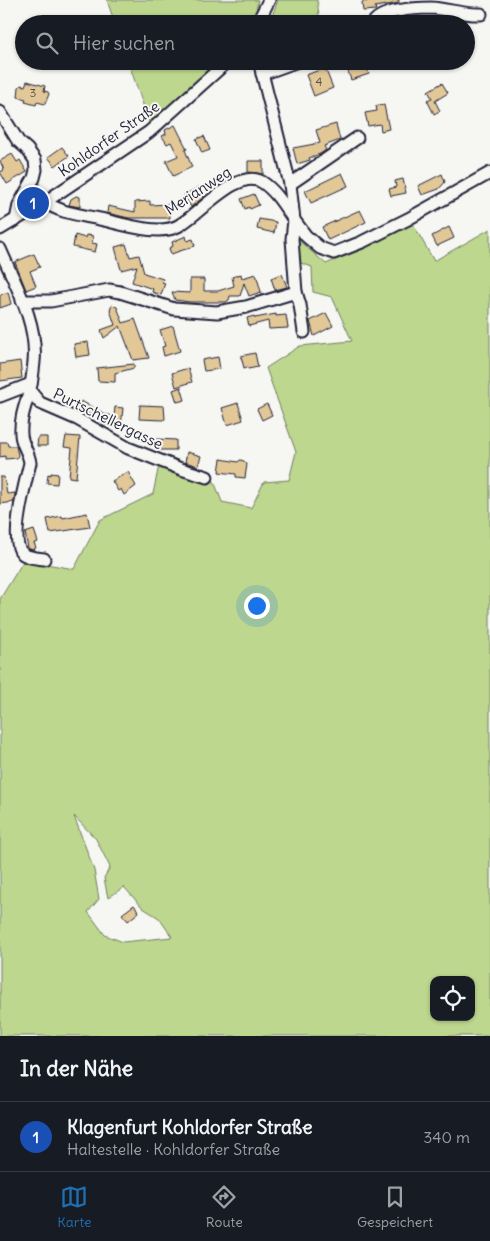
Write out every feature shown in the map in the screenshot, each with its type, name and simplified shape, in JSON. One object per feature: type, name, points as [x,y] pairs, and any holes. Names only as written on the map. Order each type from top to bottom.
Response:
[{"type":"street","points":[[262,15],[269,0]]},
{"type":"street","points":[[381,15],[420,9],[439,9],[468,14],[481,14]]},
{"type":"street","name":"Kohldorfer Straße","points":[[0,229],[45,202],[149,132],[218,70]]},
{"type":"street","points":[[261,70],[290,184],[294,220],[292,239],[296,292],[304,332]]},
{"type":"street","points":[[262,74],[273,70]]},
{"type":"street","points":[[0,112],[18,141],[27,148],[35,160],[36,170],[34,178],[19,205],[16,220]]},
{"type":"street","points":[[290,184],[357,138]]},
{"type":"street","name":"Merianweg","points":[[45,202],[53,208],[71,214],[144,229],[172,228],[201,210],[232,184],[254,179],[273,192],[314,243],[320,248],[334,252],[362,242],[400,223],[490,173]]},
{"type":"street","points":[[0,249],[28,318],[34,347],[30,387],[20,427],[22,442],[30,463],[16,530],[19,549],[22,553],[25,556],[44,559]]},
{"type":"street","points":[[22,301],[51,302],[109,290],[174,309],[217,312],[246,307],[296,292]]},
{"type":"street","points":[[0,396],[30,387]]},
{"type":"street","name":"Purtschellergasse","points":[[30,387],[40,402],[77,419],[128,448],[207,477]]},
{"type":"green space","points":[[107,0],[258,0],[253,15],[112,15]]},
{"type":"green space","points":[[278,0],[317,0],[319,15],[272,15]]},
{"type":"green space","points":[[131,70],[209,70],[150,125]]},
{"type":"green space","points":[[413,224],[434,261],[490,229],[490,1036],[0,1036],[0,599],[24,560],[74,569],[100,520],[153,494],[159,465],[214,481],[222,502],[251,508],[264,482],[289,480],[296,452],[266,368],[300,346],[352,341],[332,297],[313,292],[312,267],[298,262],[297,239],[326,264]],"holes":[[[74,816],[96,839],[110,867],[104,878],[108,898],[124,887],[143,908],[159,918],[172,937],[123,942],[105,935],[88,912],[99,899],[94,870]]]},
{"type":"building","points":[[367,0],[399,0],[399,3],[375,7],[376,10],[363,11],[362,2]]},
{"type":"building","points":[[320,70],[326,70],[333,88],[314,96],[306,75]]},
{"type":"building","points":[[348,70],[368,70],[369,74],[351,80]]},
{"type":"building","points":[[27,81],[45,86],[44,91],[49,94],[45,104],[37,102],[36,105],[25,102],[26,99],[18,97],[19,87],[21,85],[25,86]]},
{"type":"building","points":[[442,83],[448,93],[435,101],[440,111],[434,114],[427,100],[432,98],[428,91]]},
{"type":"building","points":[[384,105],[389,129],[381,131],[380,124],[368,126],[365,113],[377,111],[376,106]]},
{"type":"building","points":[[336,124],[340,140],[324,146],[326,150],[309,158],[310,160],[297,164],[293,148],[320,143],[316,130]]},
{"type":"building","points":[[175,125],[187,149],[185,150],[192,167],[173,176],[166,161],[178,156],[171,142],[167,144],[162,136],[166,134],[165,130]]},
{"type":"building","points":[[204,136],[210,150],[202,153],[196,139]]},
{"type":"building","points":[[62,147],[69,156],[55,166],[48,157]]},
{"type":"building","points":[[12,154],[17,162],[20,160],[27,172],[7,184],[0,172],[4,170],[0,161]]},
{"type":"building","points":[[248,161],[263,161],[263,174],[248,172]]},
{"type":"building","points":[[342,173],[348,186],[311,203],[305,191]]},
{"type":"building","points":[[442,174],[445,182],[439,189],[422,195],[418,186]]},
{"type":"building","points":[[403,179],[406,193],[391,196],[389,189],[396,187],[395,181]]},
{"type":"building","points":[[199,187],[204,197],[191,207],[184,195]]},
{"type":"building","points":[[254,194],[259,205],[245,209],[241,199]]},
{"type":"building","points":[[76,196],[80,197],[80,207],[69,205],[71,199]]},
{"type":"building","points":[[150,201],[150,205],[170,204],[170,218],[129,218],[107,213],[108,206],[135,212],[135,202]]},
{"type":"building","points":[[360,210],[366,222],[328,240],[322,227]]},
{"type":"building","points":[[259,219],[276,222],[274,233],[257,229]]},
{"type":"building","points":[[449,227],[454,238],[437,246],[432,236]]},
{"type":"building","points":[[75,235],[85,238],[86,235],[93,236],[92,243],[97,244],[95,252],[73,247]]},
{"type":"building","points":[[186,236],[187,241],[193,239],[195,246],[171,254],[169,248],[173,246],[172,242]]},
{"type":"building","points":[[126,244],[130,257],[139,255],[144,273],[163,279],[162,282],[165,283],[161,295],[152,292],[153,289],[132,282],[137,266],[121,270],[115,247]]},
{"type":"building","points":[[34,254],[40,267],[30,271],[36,286],[26,290],[15,262]]},
{"type":"building","points":[[241,274],[242,278],[256,274],[261,292],[249,296],[244,283],[240,296],[230,296],[226,302],[190,302],[175,300],[172,292],[190,293],[190,279],[204,279],[204,291],[218,291],[234,286],[232,277]]},
{"type":"building","points":[[282,274],[287,287],[275,290],[271,278]]},
{"type":"building","points":[[8,292],[11,304],[0,308],[0,295]]},
{"type":"building","points":[[112,305],[117,307],[123,323],[135,319],[149,358],[133,360],[120,326],[104,338],[101,330],[115,325],[110,310]]},
{"type":"building","points":[[326,313],[333,326],[314,336],[310,321]]},
{"type":"building","points":[[276,314],[276,316],[286,315],[288,328],[269,329],[268,321],[249,326],[247,318]]},
{"type":"building","points":[[173,326],[180,351],[164,356],[162,347],[165,346],[160,330]]},
{"type":"building","points":[[88,342],[90,355],[76,357],[74,344]]},
{"type":"building","points":[[255,353],[258,367],[244,368],[241,356]]},
{"type":"building","points":[[218,357],[220,369],[204,371],[202,360]]},
{"type":"building","points":[[20,361],[22,378],[0,381],[0,364]]},
{"type":"building","points":[[134,364],[134,368],[115,373],[115,382],[98,381],[97,368]]},
{"type":"building","points":[[188,368],[192,382],[176,387],[172,373]]},
{"type":"building","points":[[181,387],[185,400],[177,402],[173,390]]},
{"type":"building","points":[[81,401],[102,412],[95,411],[94,415],[86,414],[87,411],[77,408]]},
{"type":"building","points":[[238,403],[243,420],[227,425],[222,408]]},
{"type":"building","points":[[267,404],[272,415],[262,420],[257,409]]},
{"type":"building","points":[[140,405],[164,406],[165,419],[139,419]]},
{"type":"building","points":[[115,407],[123,408],[121,427],[102,424],[103,414],[114,416]]},
{"type":"building","points":[[66,436],[80,437],[76,478],[69,477],[72,448],[64,447]]},
{"type":"building","points":[[38,437],[47,437],[47,446],[37,446]]},
{"type":"building","points":[[157,439],[176,440],[176,450],[157,450]]},
{"type":"building","points":[[0,442],[7,442],[8,446],[16,446],[17,458],[5,459],[5,456],[0,457]]},
{"type":"building","points":[[187,452],[201,456],[198,466],[185,462]]},
{"type":"building","points":[[221,459],[238,462],[240,460],[244,461],[247,464],[245,478],[236,477],[236,474],[219,472]]},
{"type":"building","points":[[128,472],[136,486],[124,495],[121,489],[118,491],[112,481]]},
{"type":"building","points":[[51,473],[58,474],[57,484],[47,483],[48,474],[51,475]]},
{"type":"building","points":[[0,477],[4,477],[7,494],[15,493],[14,502],[0,504]]},
{"type":"building","points":[[87,513],[90,527],[50,533],[47,519]]},
{"type":"building","points":[[34,530],[38,542],[34,543],[36,548],[32,550],[28,548],[25,533]]},
{"type":"building","points":[[134,905],[139,912],[128,921],[122,914]]},
{"type":"place","name":"Klagenfurt Kohldorfer Straße","points":[[33,203]]}]
